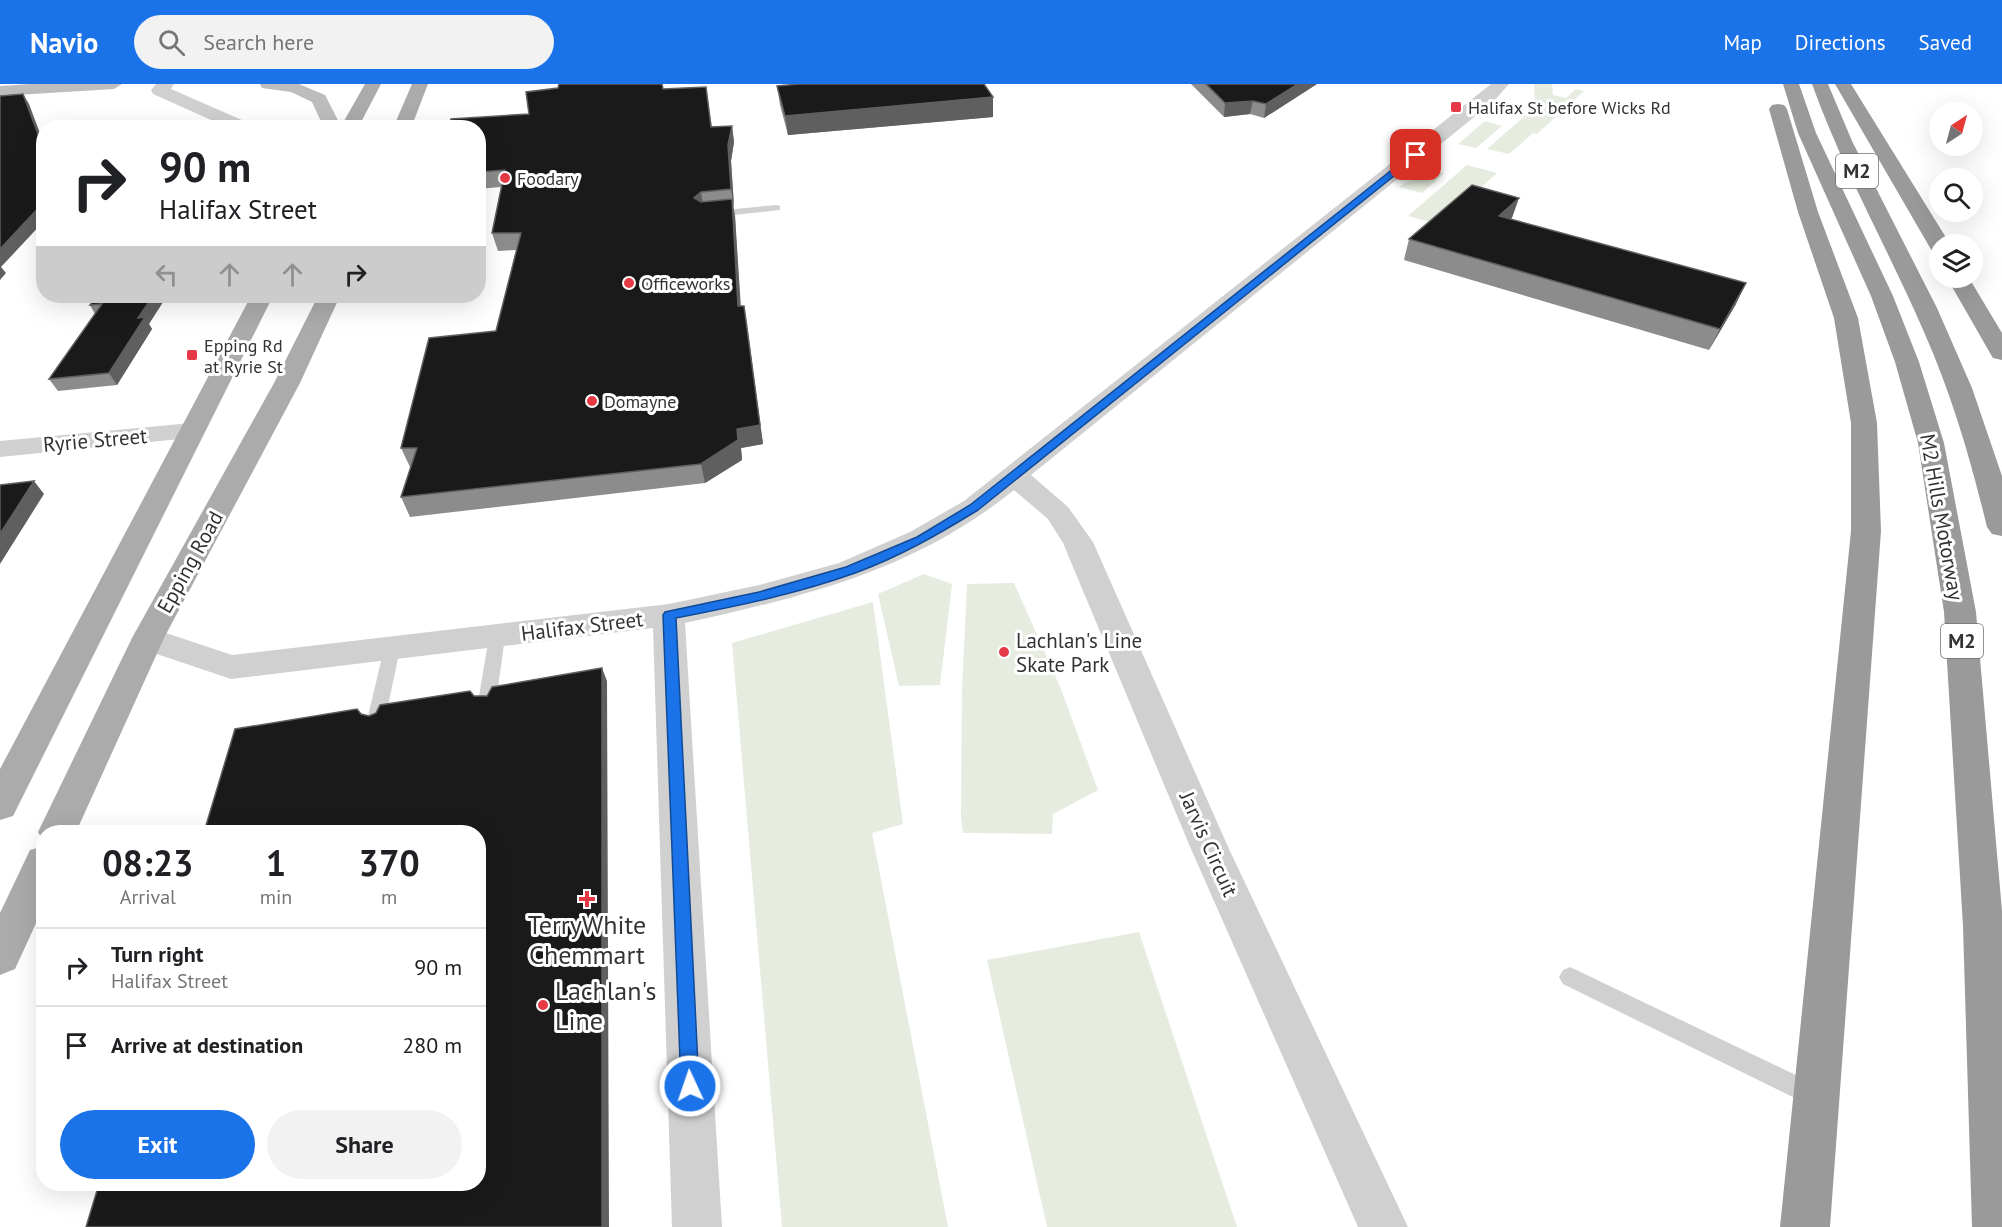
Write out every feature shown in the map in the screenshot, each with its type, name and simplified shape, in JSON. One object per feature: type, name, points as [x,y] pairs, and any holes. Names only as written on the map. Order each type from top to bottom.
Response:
[{"type":"highway","points":[[1778,84],[1775,98],[1798,178],[1846,318],[1864,423],[1866,531],[1805,1227]]},
{"type":"highway","name":"M2 Hills Motorway","points":[[1791,84],[1807,133],[1882,296],[1903,351],[1930,443],[1959,612],[1983,926],[1997,1227]]},
{"type":"highway","name":"M2","points":[[1820,84],[1832,119],[1926,309],[1960,388],[1987,468],[2002,527]]},
{"type":"highway","points":[[1843,84],[1933,234]]},
{"type":"highway","points":[[1964,288],[2002,353]]},
{"type":"main road","points":[[0,91],[114,84]]},
{"type":"main road","points":[[268,84],[295,88],[314,96],[322,103],[329,120]]},
{"type":"main road","points":[[353,120],[373,84]]},
{"type":"main road","points":[[405,120],[420,84]]},
{"type":"main road","points":[[0,805],[190,431],[258,303]]},
{"type":"main road","name":"Epping Road","points":[[60,825],[148,639],[256,442],[311,337],[326,303]]},
{"type":"main road","points":[[0,956],[36,879]]},
{"type":"street","points":[[166,84],[159,90],[227,120]]},
{"type":"street","name":"Halifax Street","points":[[148,639],[231,667],[669,615],[759,596],[850,570],[921,539],[974,507],[1488,97],[1501,84]]},
{"type":"street","name":"Ryrie Street","points":[[0,449],[190,431]]},
{"type":"street","name":"Jarvis Circuit","points":[[1015,476],[1058,513],[1078,542],[1210,849],[1383,1227]]},
{"type":"street","points":[[669,615],[697,1227]]},
{"type":"lane","points":[[704,214],[776,208]]},
{"type":"lane","points":[[487,702],[497,637]]},
{"type":"lane","points":[[376,720],[392,649]]},
{"type":"lane","points":[[1570,977],[1817,1097]]},
{"type":"shaded area","points":[[1534,84],[1552,84],[1553,95],[1566,98],[1576,89],[1584,91],[1537,134],[1533,133],[1509,154],[1487,149],[1535,107]]},
{"type":"shaded area","points":[[1485,121],[1502,126],[1476,148],[1458,144]]},
{"type":"shaded area","points":[[1467,165],[1497,173],[1460,207],[1433,223],[1408,216]]},
{"type":"shaded area","points":[[1433,170],[1444,173],[1422,193],[1399,187],[1424,176]]},
{"type":"shaded area","points":[[924,574],[952,584],[940,685],[899,686],[878,594]]},
{"type":"shaded area","points":[[1014,583],[1061,689],[1098,790],[1053,814],[1052,834],[963,833],[961,816],[962,688],[967,584]]},
{"type":"shaded area","points":[[873,602],[903,824],[872,833],[948,1227],[782,1227],[732,643]]},
{"type":"shaded area","points":[[1139,932],[1237,1227],[1047,1227],[987,960]]},
{"type":"building","points":[[559,84],[662,84],[663,89],[706,87],[711,127],[732,126],[728,145],[731,189],[701,192],[694,198],[701,202],[732,199],[738,306],[744,306],[760,425],[737,429],[738,440],[701,464],[401,497],[417,448],[401,448],[429,338],[496,331],[521,233],[492,233],[505,170],[486,171],[486,120],[451,119],[529,114],[526,92],[558,88]]},
{"type":"building","points":[[984,84],[993,97],[785,116],[777,86]]},
{"type":"building","points":[[1206,84],[1298,84],[1266,104],[1253,101],[1225,103]]},
{"type":"building","points":[[23,94],[36,129],[36,211],[0,249],[0,96]]},
{"type":"building","points":[[1472,185],[1519,198],[1499,216],[1746,283],[1720,329],[1409,239]]},
{"type":"building","points":[[92,303],[148,303],[138,318],[145,317],[109,373],[49,379],[102,304],[90,305]]},
{"type":"building","points":[[34,481],[0,534],[0,485]]},
{"type":"building","name":"Lachlan's Line","points":[[602,668],[602,1227],[86,1227],[97,1191],[486,1191],[486,825],[206,825],[235,729],[357,709],[361,714],[369,716],[376,713],[380,705],[470,691],[474,696],[487,696],[492,687]]},
{"type":"place","name":"Halifax St before Wicks Rd","points":[[1456,107]]},
{"type":"place","name":"Foodary","points":[[505,178]]},
{"type":"place","name":"Officeworks","points":[[629,283]]},
{"type":"place","name":"Epping Rd at Ryrie St","points":[[192,355]]},
{"type":"place","name":"Domayne","points":[[592,401]]},
{"type":"place","name":"Lachlan's Line Skate Park","points":[[1004,652]]},
{"type":"place","name":"TerryWhite Chemmart","points":[[587,899]]},
{"type":"place","name":"Lachlan's Line","points":[[543,1005]]},
{"type":"route","points":[[690,1086],[669,615],[759,596],[850,570],[921,539],[974,507],[1416,155]]}]
